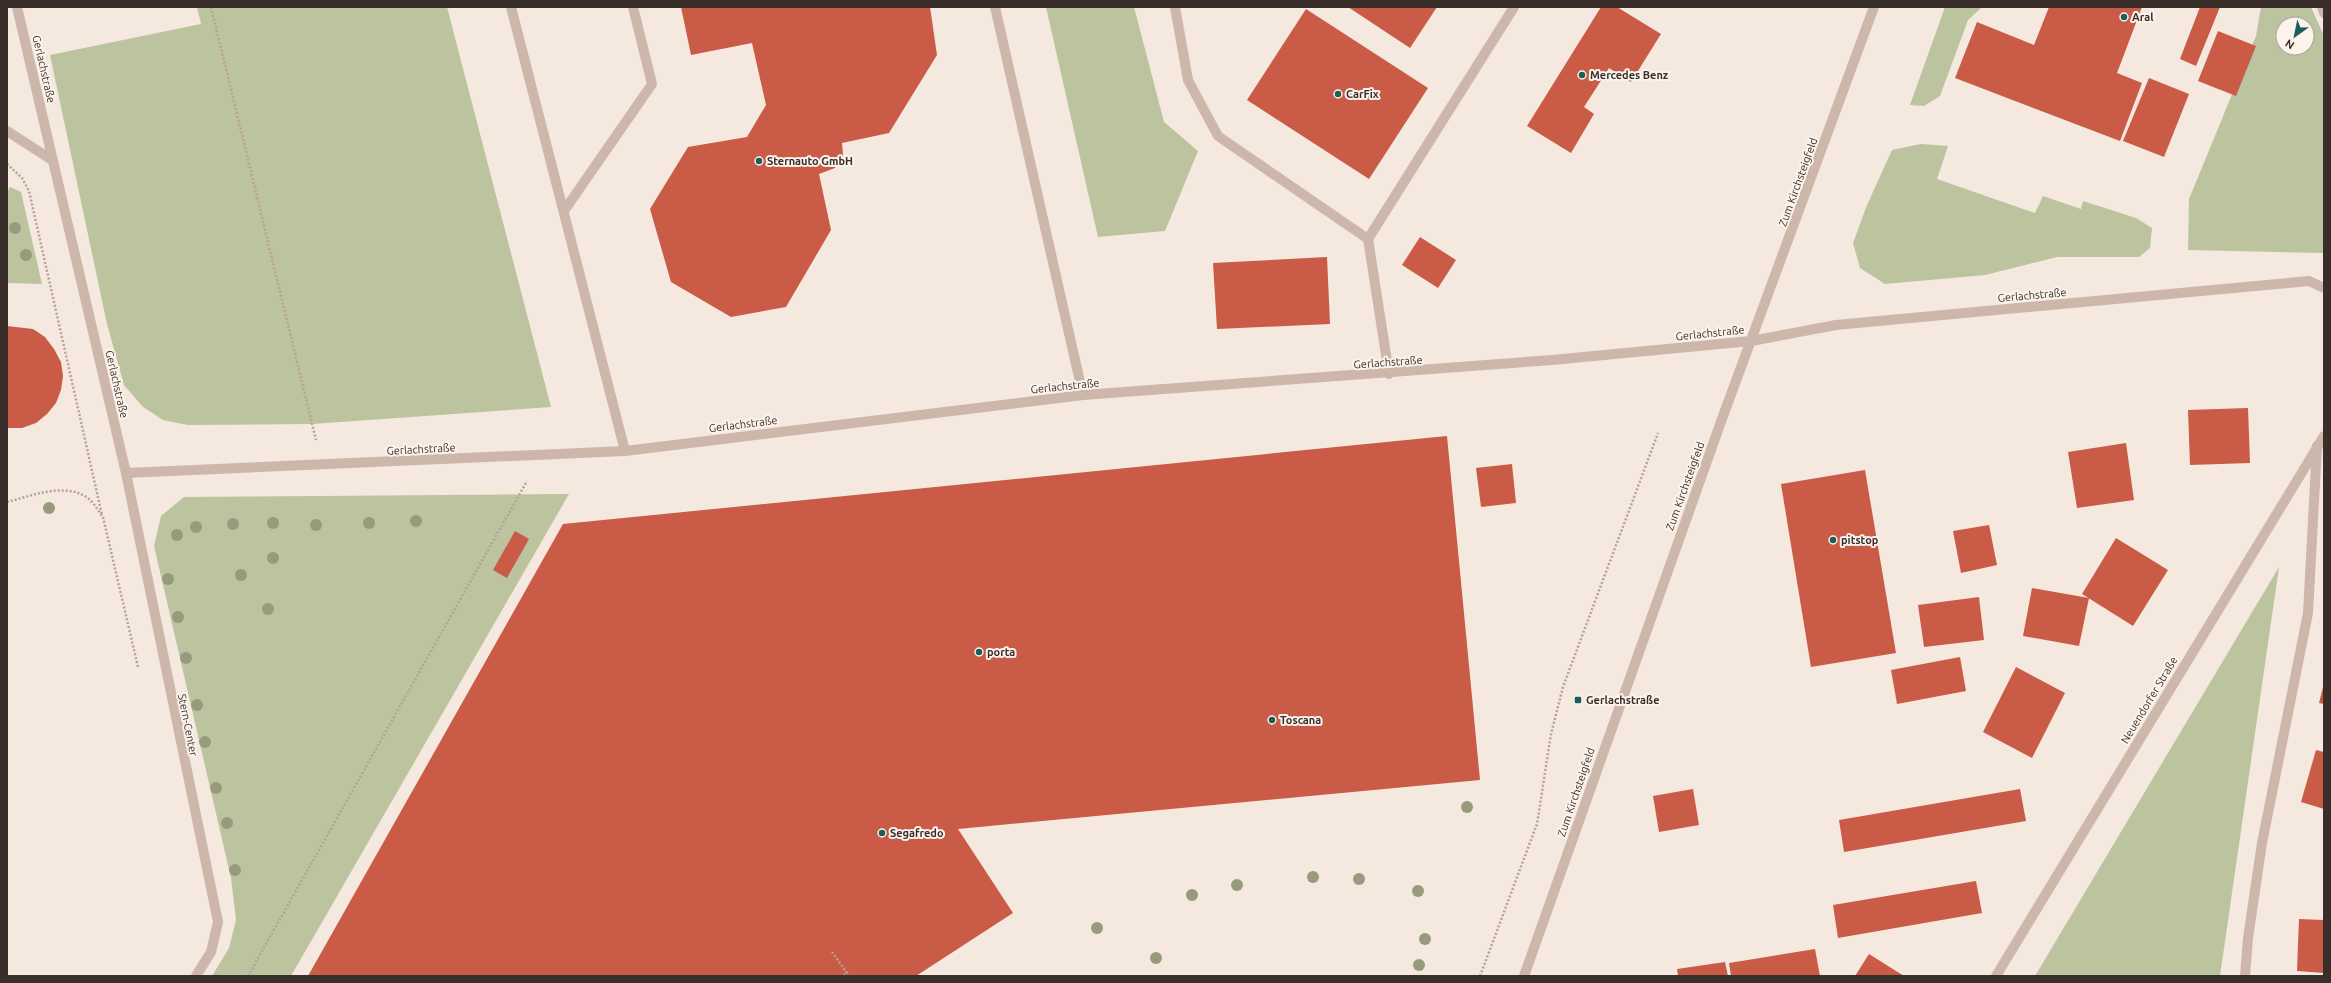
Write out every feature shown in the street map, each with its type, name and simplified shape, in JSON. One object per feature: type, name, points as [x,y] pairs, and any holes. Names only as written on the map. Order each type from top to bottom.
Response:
[{"type":"street","name":"Gerlachstraße","points":[[17,7],[126,473],[324,466],[625,451],[1083,395],[1389,374],[1751,341],[1836,324],[2309,281],[2324,288]]},
{"type":"street","points":[[511,7],[625,451]]},
{"type":"street","points":[[564,211],[652,84],[633,7]]},
{"type":"street","points":[[995,7],[1083,395]]},
{"type":"street","points":[[1175,7],[1188,80],[1218,136],[1368,239]]},
{"type":"street","points":[[1389,374],[1368,239],[1514,7]]},
{"type":"street","name":"Zum Kirchsteigfeld","points":[[1524,976],[1751,341],[1874,7]]},
{"type":"street","points":[[2322,7],[2324,13]]},
{"type":"street","points":[[7,131],[52,160]]},
{"type":"street","name":"Neuendorfer Straße","points":[[1996,976],[2324,436]]},
{"type":"street","points":[[2245,976],[2248,938],[2262,843],[2308,613],[2318,446]]},
{"type":"street","name":"Stern-Center","points":[[126,473],[218,922],[211,952],[196,976]]},
{"type":"path","points":[[211,7],[312,424],[324,466]]},
{"type":"path","points":[[7,164],[22,178],[29,191],[139,674]]},
{"type":"path","points":[[1480,976],[1537,824],[1552,734],[1563,687],[1658,432]]},
{"type":"path","points":[[248,976],[542,455]]},
{"type":"path","points":[[7,502],[57,490],[75,493],[89,499],[103,517]]},
{"type":"path","points":[[832,952],[850,976]]},
{"type":"path","points":[[843,976],[847,973]]},
{"type":"green space","points":[[197,7],[447,7],[551,407],[312,424],[188,425],[163,420],[143,407],[124,385],[107,324],[50,55],[201,24]]},
{"type":"green space","points":[[1046,7],[1134,7],[1164,122],[1198,151],[1165,231],[1098,237]]},
{"type":"green space","points":[[1945,7],[1982,7],[1968,20],[1940,96],[1924,106],[1910,105]]},
{"type":"green space","points":[[2261,7],[2311,7],[2324,36],[2324,253],[2188,250],[2189,199],[2256,36]]},
{"type":"green space","points":[[1921,144],[1948,146],[1937,179],[2035,213],[2043,196],[2081,209],[2083,201],[2136,218],[2152,228],[2150,248],[2139,257],[2057,257],[1985,275],[1885,284],[1860,268],[1853,243],[1867,205],[1892,150]]},
{"type":"green space","points":[[10,187],[21,192],[42,284],[7,283],[7,192]]},
{"type":"green space","points":[[569,494],[291,976],[212,976],[229,948],[236,920],[231,878],[154,546],[161,516],[184,497]]},
{"type":"green space","points":[[2279,567],[2220,976],[2035,976]]},
{"type":"building","name":"Sternauto GmbH","points":[[681,7],[930,7],[937,55],[889,133],[842,143],[843,155],[835,168],[819,174],[831,230],[786,307],[731,317],[671,282],[650,209],[688,147],[747,137],[766,105],[752,43],[691,55]]},
{"type":"building","points":[[1348,7],[1437,7],[1410,48]]},
{"type":"building","name":"Mercedes Benz","points":[[1601,7],[1617,7],[1661,34],[1631,82],[1609,68],[1584,107],[1594,114],[1571,153],[1527,126]]},
{"type":"building","points":[[2049,7],[2142,7],[2117,73],[2142,83],[2120,141],[1955,78],[1977,22],[2034,45]]},
{"type":"building","points":[[2200,7],[2220,7],[2196,66],[2180,59]]},
{"type":"building","name":"CarFix","points":[[1306,9],[1428,88],[1369,179],[1247,100]]},
{"type":"building","points":[[2218,31],[2256,46],[2236,96],[2198,81]]},
{"type":"building","points":[[2149,78],[2189,94],[2164,157],[2123,141]]},
{"type":"building","points":[[1420,237],[1456,260],[1438,288],[1402,265]]},
{"type":"building","points":[[1327,257],[1330,324],[1217,329],[1213,263]]},
{"type":"building","points":[[7,326],[33,329],[45,337],[61,362],[63,376],[61,390],[56,403],[47,414],[36,423],[22,428],[7,428]]},
{"type":"building","points":[[2248,408],[2250,463],[2190,465],[2188,410]]},
{"type":"building","name":"porta","points":[[1447,436],[1480,780],[958,829],[1013,913],[916,976],[308,976],[563,524]]},
{"type":"building","points":[[2126,443],[2134,500],[2077,508],[2068,452]]},
{"type":"building","points":[[1512,464],[1516,503],[1481,507],[1476,468]]},
{"type":"building","name":"pitstop","points":[[1865,470],[1896,653],[1811,667],[1781,484]]},
{"type":"building","points":[[1989,525],[1997,565],[1961,573],[1953,531]]},
{"type":"building","points":[[515,531],[529,539],[507,578],[493,570]]},
{"type":"building","points":[[2116,538],[2168,570],[2133,626],[2082,594]]},
{"type":"building","points":[[2032,588],[2089,598],[2079,646],[2023,636]]},
{"type":"building","points":[[1979,597],[1984,640],[1924,647],[1918,605]]},
{"type":"building","points":[[1960,657],[1966,691],[1897,704],[1891,670]]},
{"type":"building","points":[[2016,667],[2065,693],[2032,758],[1983,732]]},
{"type":"building","points":[[2324,687],[2324,704],[2319,703]]},
{"type":"building","points":[[2316,750],[2324,752],[2324,809],[2301,802]]},
{"type":"building","points":[[1693,789],[1699,825],[1659,832],[1653,796]]},
{"type":"building","points":[[2020,789],[2026,821],[1844,852],[1839,820]]},
{"type":"building","points":[[1976,881],[1982,913],[1838,938],[1833,905]]},
{"type":"building","points":[[2299,919],[2324,920],[2324,973],[2297,971]]},
{"type":"building","points":[[1815,949],[1820,976],[1731,976],[1729,963]]},
{"type":"building","points":[[1869,954],[1904,976],[1855,976]]},
{"type":"building","points":[[1725,962],[1728,976],[1678,976],[1677,969]]},
{"type":"place","name":"Aral","points":[[2124,17]]},
{"type":"place","name":"Mercedes Benz","points":[[1582,75]]},
{"type":"place","name":"CarFix","points":[[1338,94]]},
{"type":"place","name":"Sternauto GmbH","points":[[759,161]]},
{"type":"place","name":"pitstop","points":[[1833,540]]},
{"type":"place","name":"porta","points":[[979,652]]},
{"type":"place","name":"Gerlachstraße","points":[[1578,700]]},
{"type":"place","name":"Toscana","points":[[1272,720]]},
{"type":"place","name":"Segafredo","points":[[882,833]]}]
